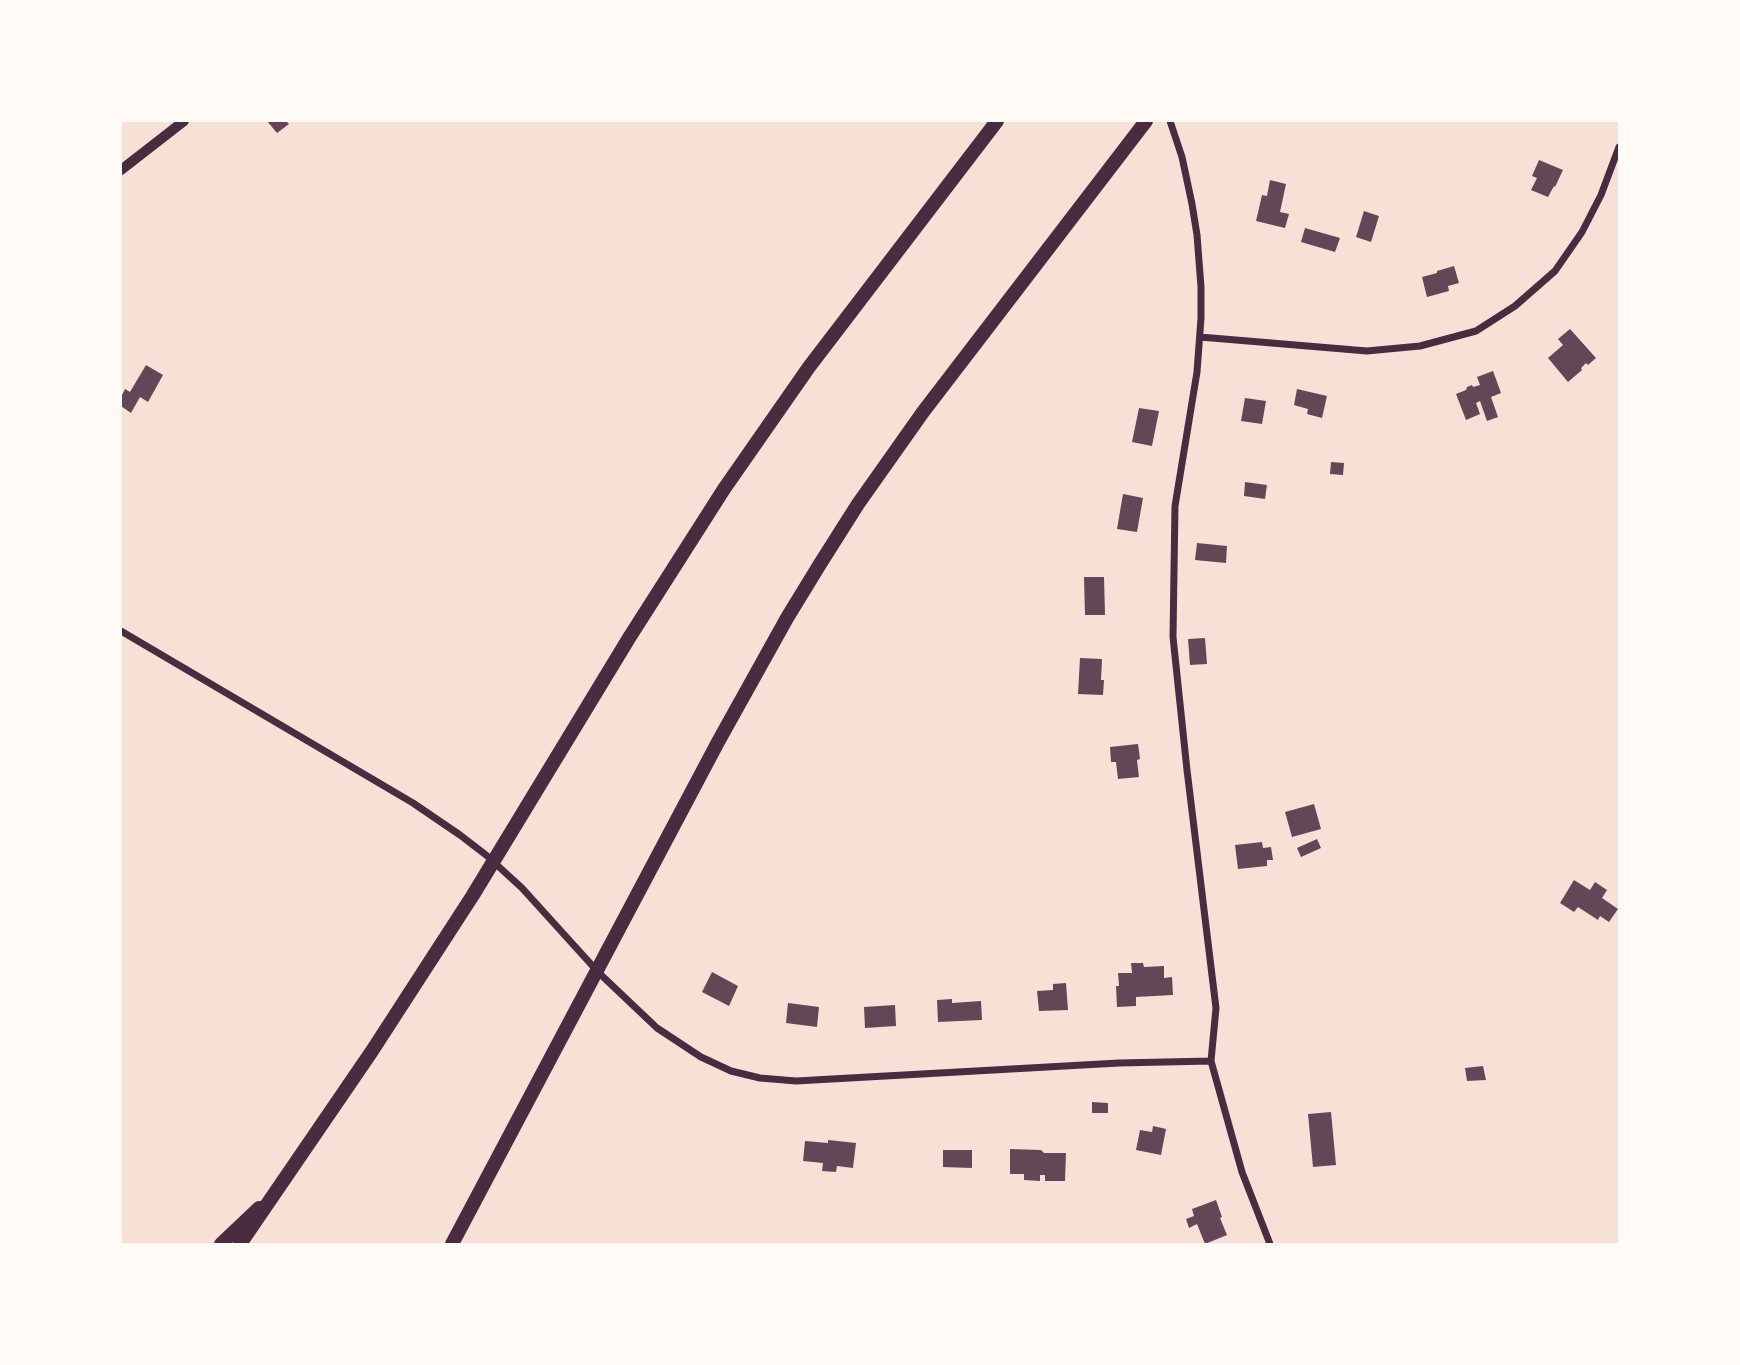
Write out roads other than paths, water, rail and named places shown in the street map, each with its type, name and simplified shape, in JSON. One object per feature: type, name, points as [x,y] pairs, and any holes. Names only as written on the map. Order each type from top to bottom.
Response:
[{"type":"highway","points":[[240,1244],[379,1041],[516,825],[654,597],[738,468],[809,367],[997,121]]},
{"type":"highway","points":[[452,1244],[754,677],[831,546],[923,412],[1146,121]]},
{"type":"highway","points":[[221,1244],[278,1190]]},
{"type":"street","points":[[121,170],[184,121]]},
{"type":"street","points":[[1170,121],[1182,157],[1194,214],[1199,262],[1200,337],[1193,404],[1175,506],[1173,637],[1216,1008],[1211,1061],[1242,1172],[1270,1244]]},
{"type":"street","points":[[1200,337],[1367,351],[1420,346],[1476,331],[1515,306],[1555,271],[1582,232],[1601,195],[1619,147]]},
{"type":"street","points":[[121,631],[362,773],[453,830],[511,877],[608,983],[657,1028],[701,1057],[731,1071],[760,1079],[796,1081],[1119,1063],[1211,1061]]}]
